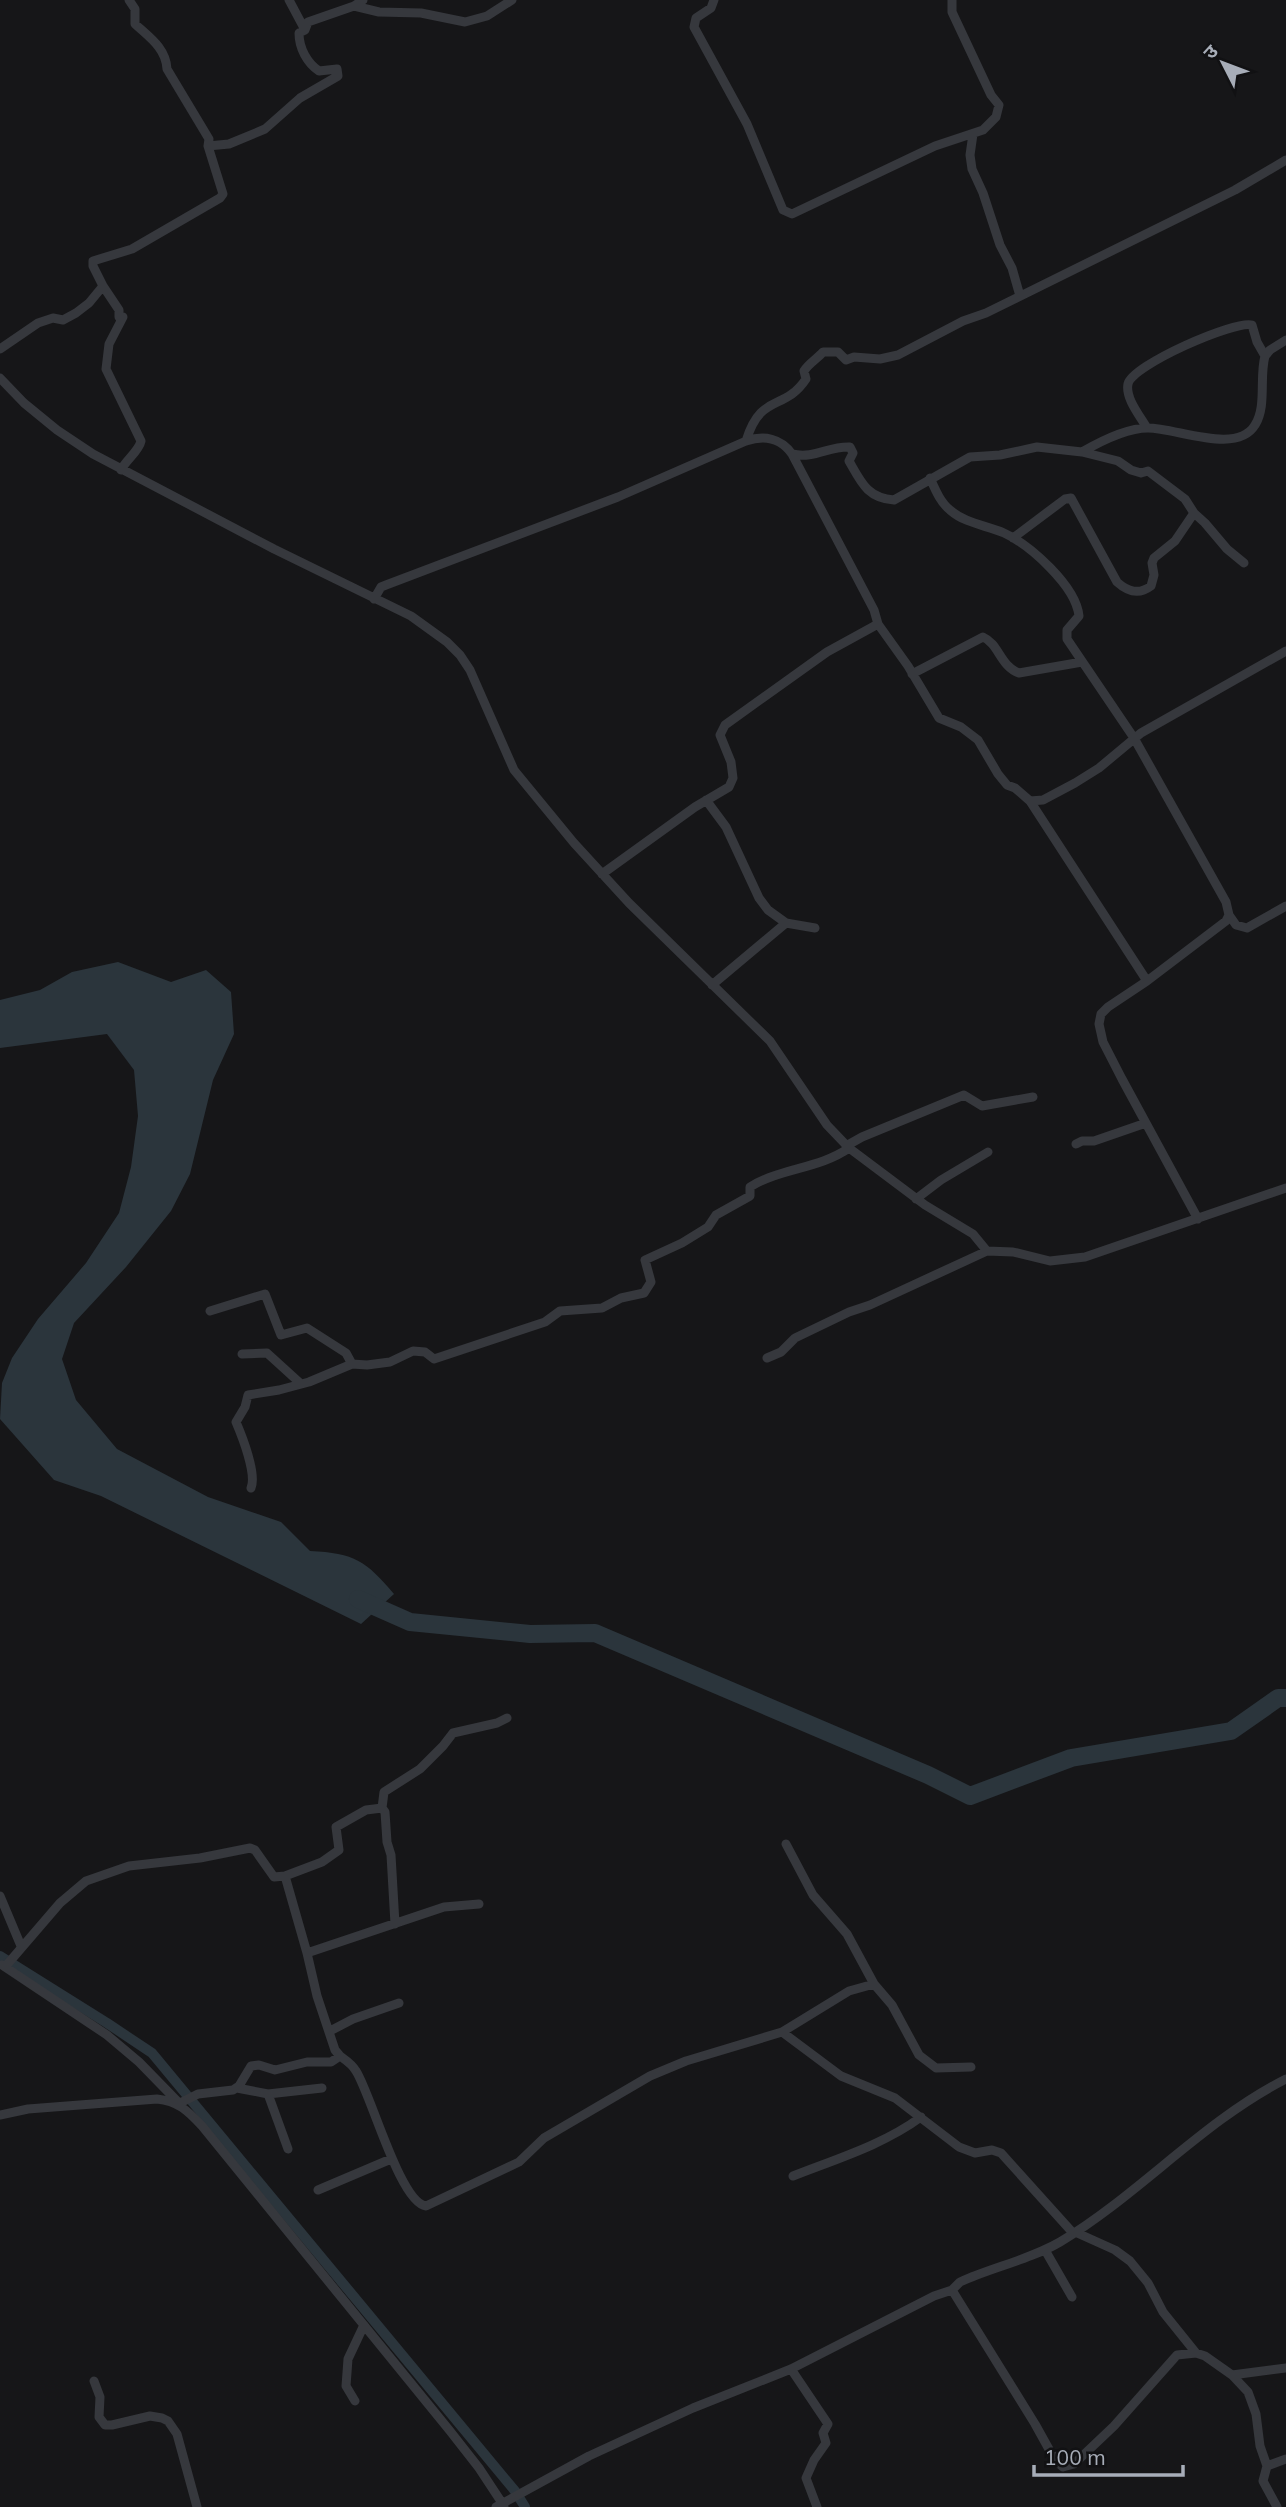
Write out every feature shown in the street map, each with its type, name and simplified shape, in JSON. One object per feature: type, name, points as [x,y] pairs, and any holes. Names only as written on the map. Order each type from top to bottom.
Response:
[{"type":"street","points":[[124,465],[139,447],[141,440],[106,369],[109,344],[123,317],[119,317],[119,310],[103,286],[93,261],[132,249],[223,194],[208,146],[209,139],[167,69],[165,56],[152,38],[135,24],[135,9],[130,0]]},
{"type":"street","points":[[289,0],[304,30]]},
{"type":"street","points":[[208,146],[229,145],[265,129],[300,98],[338,76],[337,69],[319,71],[312,66],[299,38],[299,33],[304,30],[307,22],[358,3],[379,12],[421,13],[466,22],[487,16],[512,0]]},
{"type":"street","points":[[715,0],[711,8],[696,18],[694,27],[747,124],[780,205],[788,214],[816,204],[935,146],[973,134],[989,125],[999,111],[999,105],[991,95],[952,12],[952,0]]},
{"type":"street","points":[[973,134],[970,155],[972,169],[1000,245],[1012,268],[1020,296]]},
{"type":"street","points":[[746,441],[755,416],[797,391],[806,379],[804,371],[823,352],[838,352],[846,359],[870,359],[890,358],[906,352],[963,321],[986,313],[1235,190],[1286,160]]},
{"type":"street","points":[[0,349],[38,323],[53,318],[63,320],[76,313],[89,303],[103,286]]},
{"type":"street","points":[[1147,428],[1134,404],[1128,385],[1129,379],[1144,367],[1218,331],[1247,323],[1252,325],[1265,356]]},
{"type":"street","points":[[1083,452],[1105,440],[1147,428],[1231,440],[1244,437],[1258,418],[1265,356],[1286,340]]},
{"type":"street","points":[[0,378],[24,403],[57,430],[377,594],[431,629],[460,655],[470,670],[514,770],[537,800],[776,1048],[812,1104],[850,1144],[973,1234],[987,1251]]},
{"type":"street","points":[[377,594],[618,497],[746,441],[770,438],[783,444],[792,454],[874,610],[878,624],[939,718],[961,727],[978,740],[1007,785],[1015,788],[1030,801],[1147,981]]},
{"type":"street","points":[[792,454],[807,457],[836,448],[850,447],[853,453],[849,461],[863,487],[889,499],[898,498],[970,457],[1000,455],[1037,447],[1083,452],[1118,461],[1141,473],[1147,471],[1185,499],[1194,513],[1227,549],[1244,563]]},
{"type":"street","points":[[930,478],[942,501],[953,513],[1013,538],[1041,559],[1076,603],[1079,616],[1065,634],[1134,738],[1224,897],[1229,915],[1236,925],[1247,928],[1286,906]]},
{"type":"street","points":[[1013,538],[1065,499],[1071,498],[1117,582],[1127,590],[1137,592],[1151,586],[1154,558],[1175,541],[1194,513]]},
{"type":"street","points":[[606,871],[706,800],[729,787],[733,778],[731,762],[720,735],[725,724],[827,652],[878,624]]},
{"type":"street","points":[[912,674],[983,637],[991,640],[1002,662],[1018,673],[1082,662]]},
{"type":"street","points":[[1030,801],[1043,800],[1086,777],[1134,738],[1286,651]]},
{"type":"street","points":[[706,800],[726,827],[763,905],[786,923],[816,929]]},
{"type":"street","points":[[1195,1214],[1103,1042],[1099,1024],[1101,1014],[1108,1007],[1226,921],[1229,915]]},
{"type":"street","points":[[715,982],[786,923]]},
{"type":"street","points":[[251,1488],[254,1482],[236,1422],[245,1407],[248,1395],[279,1390],[333,1373],[352,1364],[367,1366],[390,1362],[413,1352],[425,1352],[434,1359],[545,1322],[560,1311],[603,1308],[621,1298],[643,1293],[651,1282],[645,1260],[682,1243],[708,1227],[716,1215],[750,1196],[750,1187],[762,1180],[838,1155],[850,1144],[964,1095],[982,1106],[1034,1097]]},
{"type":"street","points":[[1076,1144],[1146,1124]]},
{"type":"street","points":[[920,1196],[988,1152]]},
{"type":"street","points":[[767,1358],[781,1352],[794,1338],[987,1251],[1013,1252],[1050,1261],[1094,1255],[1195,1214],[1286,1188]]},
{"type":"street","points":[[210,1311],[265,1294],[281,1335],[307,1328],[346,1353],[352,1364]]},
{"type":"street","points":[[242,1354],[267,1353],[300,1383]]},
{"type":"street","points":[[395,1924],[391,1855],[387,1842],[385,1812],[382,1808],[384,1792],[420,1769],[453,1733],[497,1723],[507,1718]]},
{"type":"street","points":[[382,1808],[366,1810],[336,1828],[339,1850],[327,1859],[285,1876],[274,1877],[257,1852],[250,1848],[200,1858],[129,1866],[81,1884],[60,1903],[4,1965],[107,2035],[182,2104],[479,2468],[503,2504],[589,2456],[791,2369],[910,2308],[952,2290],[960,2282],[974,2275],[1045,2250],[1113,2206],[1243,2103],[1286,2079]]},
{"type":"street","points":[[786,1844],[813,1895],[846,1934],[874,1984],[892,2005],[923,2060],[936,2068],[971,2067]]},
{"type":"street","points":[[285,1876],[317,1996],[335,2050],[351,2064],[363,2083],[391,2159],[417,2202],[426,2206],[519,2162],[544,2138],[650,2077],[686,2061],[782,2032],[849,1991],[874,1984]]},
{"type":"street","points":[[0,1896],[19,1949]]},
{"type":"street","points":[[307,1953],[444,1907],[479,1904]]},
{"type":"street","points":[[330,2031],[352,2019],[399,2003]]},
{"type":"street","points":[[782,2032],[841,2076],[887,2094],[968,2152],[992,2150],[1001,2153],[1074,2232],[1123,2254],[1130,2261],[1148,2283],[1163,2312],[1196,2353]]},
{"type":"street","points":[[182,2104],[194,2095],[229,2092],[237,2088],[251,2066],[275,2070],[307,2062],[331,2062],[340,2056]]},
{"type":"street","points":[[237,2088],[268,2094],[322,2088]]},
{"type":"street","points":[[268,2094],[288,2149]]},
{"type":"street","points":[[0,2115],[28,2109],[157,2099],[182,2104]]},
{"type":"street","points":[[793,2176],[878,2143],[921,2117]]},
{"type":"street","points":[[318,2190],[391,2159]]},
{"type":"street","points":[[1045,2250],[1072,2297]]},
{"type":"street","points":[[952,2290],[1055,2460],[1063,2467],[1074,2465],[1114,2426],[1177,2355],[1196,2353],[1205,2356],[1232,2375],[1253,2400],[1260,2446],[1267,2466],[1263,2481],[1277,2507]]},
{"type":"street","points":[[355,2401],[346,2386],[348,2359],[364,2326]]},
{"type":"street","points":[[1232,2375],[1286,2368]]},
{"type":"street","points":[[791,2369],[828,2424],[823,2433],[826,2443],[814,2460],[806,2479],[817,2507]]},
{"type":"street","points":[[94,2381],[100,2396],[99,2417],[105,2425],[156,2416],[173,2427],[197,2507]]},
{"type":"street","points":[[1267,2466],[1286,2459]]},
{"type":"shaded area","points":[[118,962],[171,982],[206,970],[231,992],[234,1034],[213,1080],[190,1174],[171,1211],[126,1267],[74,1323],[62,1359],[76,1400],[117,1449],[208,1497],[281,1522],[310,1551],[338,1554],[367,1566],[394,1594],[361,1624],[101,1496],[54,1480],[0,1419],[2,1383],[12,1358],[38,1319],[86,1263],[119,1213],[131,1167],[138,1116],[134,1070],[107,1034],[0,1048],[0,1000],[40,990],[72,972]]},
{"type":"waterway","points":[[358,1599],[410,1622],[530,1634],[595,1633],[928,1775],[970,1796],[1071,1758],[1231,1731],[1278,1698],[1286,1698]]},
{"type":"waterway","points":[[0,1956],[152,2053],[515,2491],[525,2507]]}]
